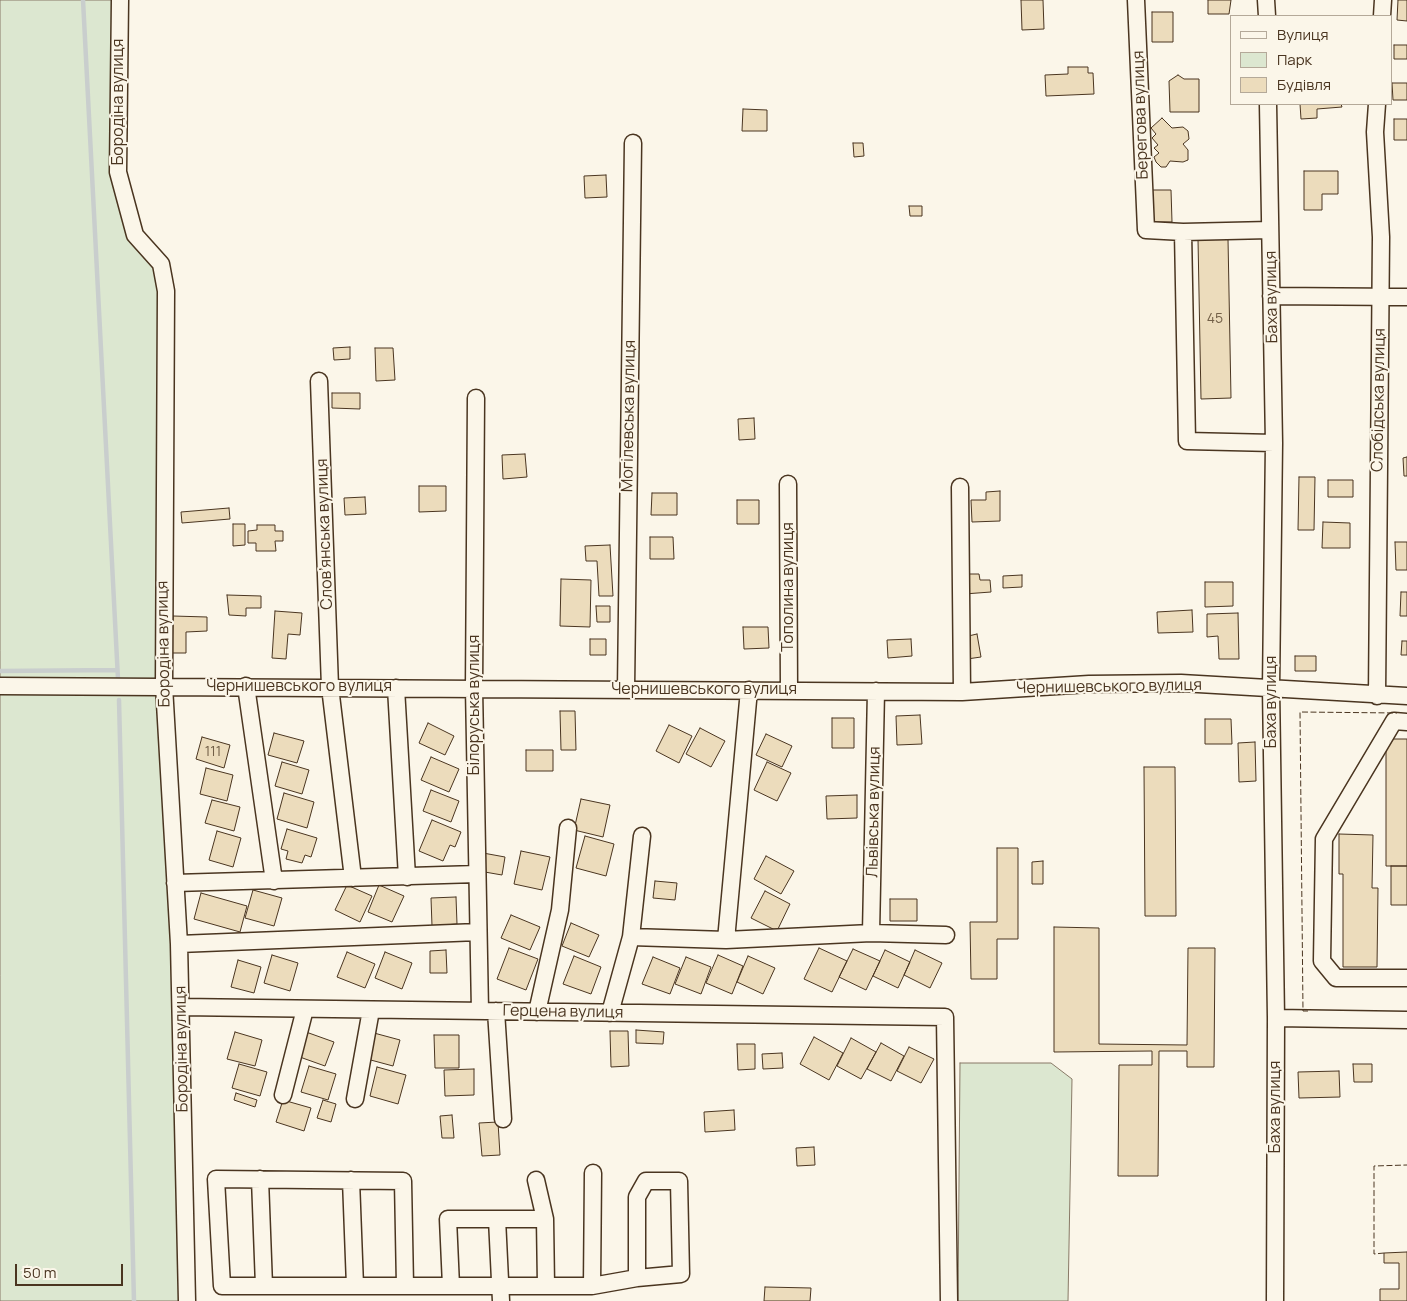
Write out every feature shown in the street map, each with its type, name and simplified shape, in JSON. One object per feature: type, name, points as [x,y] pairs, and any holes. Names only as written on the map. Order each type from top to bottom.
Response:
[{"type":"street","name":"Бородіна вулиця","points":[[120,0],[118,172],[135,235],[161,264],[166,291],[164,686],[179,944],[187,1301]]},
{"type":"street","name":"Берегова вулиця","points":[[1136,0],[1146,230],[1183,232]]},
{"type":"street","points":[[1266,0],[1267,15]]},
{"type":"street","points":[[1382,15],[1383,0]]},
{"type":"street","name":"Баха вулиця","points":[[1268,105],[1274,443],[1271,688],[1276,1018],[1275,1301]]},
{"type":"street","name":"Слобідська вулиця","points":[[1377,105],[1375,132],[1381,237],[1377,696]]},
{"type":"street","name":"Могілевська вулиця","points":[[626,689],[633,143]]},
{"type":"street","points":[[1270,230],[1183,232],[1187,441],[1274,443]]},
{"type":"street","points":[[1271,296],[1407,297]]},
{"type":"street","name":"Слов’янська вулиця","points":[[319,381],[330,687],[353,878]]},
{"type":"street","name":"Білоруська вулиця","points":[[476,398],[474,688],[480,1011]]},
{"type":"street","name":"Тополина вулиця","points":[[788,484],[789,691]]},
{"type":"street","points":[[960,487],[962,692]]},
{"type":"street","name":"Чернишевського вулиця","points":[[0,686],[246,686],[962,692],[1089,684],[1181,683],[1377,696],[1407,696]]},
{"type":"street","points":[[246,686],[274,881]]},
{"type":"street","points":[[396,688],[407,876]]},
{"type":"street","points":[[726,940],[749,690]]},
{"type":"street","name":"Львівська вулиця","points":[[871,933],[876,692]]},
{"type":"street","points":[[1407,722],[1394,721],[1324,839],[1322,962],[1336,978],[1407,978]]},
{"type":"street","points":[[537,1012],[560,910],[568,828]]},
{"type":"street","points":[[610,1013],[631,937],[642,836]]},
{"type":"street","points":[[174,883],[477,874]]},
{"type":"street","points":[[179,944],[478,932]]},
{"type":"street","points":[[631,937],[726,940],[871,933],[946,935]]},
{"type":"street","name":"Герцена вулиця","points":[[181,1007],[945,1017],[949,1301]]},
{"type":"street","points":[[284,1095],[304,1009]]},
{"type":"street","points":[[355,1099],[371,1010]]},
{"type":"street","points":[[496,1011],[503,1119]]},
{"type":"street","points":[[1276,1018],[1407,1020]]},
{"type":"street","points":[[592,1286],[593,1173]]},
{"type":"street","points":[[405,1286],[403,1181],[216,1179],[222,1286],[405,1286],[451,1286],[500,1294],[546,1286],[592,1286],[636,1278],[681,1274],[679,1180],[646,1182],[637,1197],[636,1278]]},
{"type":"street","points":[[260,1179],[264,1286]]},
{"type":"street","points":[[351,1180],[355,1286]]},
{"type":"street","points":[[536,1180],[545,1219],[546,1286]]},
{"type":"street","points":[[451,1286],[448,1218],[545,1219]]},
{"type":"street","points":[[497,1219],[500,1294]]},
{"type":"green space","points":[[0,0],[122,0],[120,172],[135,235],[161,264],[163,506],[187,1301],[0,1301]]},
{"type":"green space","points":[[960,1063],[1051,1063],[1072,1079],[1068,1301],[958,1301]]},
{"type":"building","points":[[1021,0],[1043,0],[1044,29],[1022,30]]},
{"type":"building","points":[[1208,0],[1231,0],[1229,14],[1208,14]]},
{"type":"building","points":[[1398,0],[1407,0],[1407,21],[1397,20]]},
{"type":"building","points":[[1152,12],[1173,12],[1173,42],[1152,42]]},
{"type":"building","points":[[1394,45],[1407,45],[1407,59],[1394,59]]},
{"type":"building","points":[[1068,67],[1088,67],[1088,73],[1093,73],[1094,94],[1046,96],[1045,75],[1068,74]]},
{"type":"building","points":[[1178,75],[1184,79],[1199,79],[1199,112],[1170,112],[1169,81]]},
{"type":"building","points":[[1392,83],[1407,83],[1407,100],[1393,100]]},
{"type":"building","points":[[1300,105],[1341,105],[1342,107],[1317,109],[1317,118],[1301,119]]},
{"type":"building","points":[[743,109],[767,110],[767,131],[742,131]]},
{"type":"building","points":[[1162,118],[1172,128],[1183,127],[1188,131],[1189,139],[1183,144],[1188,150],[1188,160],[1183,162],[1170,161],[1166,167],[1161,167],[1156,162],[1154,157],[1159,153],[1154,148],[1158,145],[1152,138],[1156,134],[1151,128]]},
{"type":"building","points":[[1394,119],[1407,119],[1407,140],[1394,140]]},
{"type":"building","points":[[853,143],[863,143],[864,156],[854,157]]},
{"type":"building","points":[[1304,171],[1338,171],[1338,194],[1322,194],[1322,210],[1304,210]]},
{"type":"building","points":[[606,175],[607,197],[585,198],[584,176]]},
{"type":"building","points":[[1152,190],[1171,190],[1172,222],[1152,222]]},
{"type":"building","points":[[909,206],[922,206],[922,216],[910,216]]},
{"type":"building","points":[[1198,239],[1228,239],[1231,398],[1201,399]]},
{"type":"building","points":[[350,347],[350,359],[334,360],[333,348]]},
{"type":"building","points":[[375,348],[393,348],[395,380],[376,381]]},
{"type":"building","points":[[332,393],[360,393],[360,409],[332,408]]},
{"type":"building","points":[[754,418],[755,439],[739,440],[738,419]]},
{"type":"building","points":[[525,454],[527,477],[503,479],[502,455]]},
{"type":"building","points":[[1407,457],[1407,476],[1404,476],[1403,458]]},
{"type":"building","points":[[1299,477],[1315,477],[1314,530],[1298,530]]},
{"type":"building","points":[[1328,480],[1353,480],[1353,497],[1328,497]]},
{"type":"building","points":[[419,486],[446,486],[446,511],[419,512]]},
{"type":"building","points":[[1000,491],[1000,521],[972,522],[971,500],[986,500],[986,492]]},
{"type":"building","points":[[652,493],[677,493],[677,515],[651,515]]},
{"type":"building","points":[[365,497],[366,514],[345,515],[344,498]]},
{"type":"building","points":[[737,500],[759,500],[759,524],[737,524]]},
{"type":"building","points":[[229,508],[230,519],[182,523],[181,512]]},
{"type":"building","points":[[1323,522],[1350,523],[1350,548],[1322,548]]},
{"type":"building","points":[[233,524],[245,524],[245,545],[233,546]]},
{"type":"building","points":[[257,525],[275,525],[275,531],[283,531],[283,541],[275,541],[276,551],[256,551],[256,543],[248,543],[248,531],[257,530]]},
{"type":"building","points":[[650,537],[673,537],[674,559],[650,559]]},
{"type":"building","points":[[1395,542],[1407,542],[1407,570],[1396,570]]},
{"type":"building","points":[[610,545],[613,596],[599,596],[597,561],[586,561],[585,546]]},
{"type":"building","points":[[963,574],[979,574],[980,580],[990,580],[991,592],[964,594]]},
{"type":"building","points":[[1022,575],[1022,587],[1003,588],[1003,576]]},
{"type":"building","points":[[561,579],[591,580],[590,627],[560,626]]},
{"type":"building","points":[[1205,582],[1233,582],[1233,606],[1205,607]]},
{"type":"building","points":[[1401,592],[1407,592],[1407,616],[1400,616]]},
{"type":"building","points":[[227,595],[261,596],[261,608],[246,608],[246,616],[229,615]]},
{"type":"building","points":[[596,606],[610,606],[610,622],[597,622]]},
{"type":"building","points":[[1192,610],[1193,632],[1158,633],[1157,612]]},
{"type":"building","points":[[275,611],[302,613],[300,635],[288,634],[286,659],[272,658]]},
{"type":"building","points":[[1238,613],[1239,659],[1219,659],[1218,636],[1207,637],[1207,614]]},
{"type":"building","points":[[173,616],[207,617],[207,631],[186,632],[186,653],[172,653]]},
{"type":"building","points":[[743,627],[768,627],[769,648],[744,649]]},
{"type":"building","points":[[977,634],[981,657],[967,659],[964,637]]},
{"type":"building","points":[[590,639],[606,639],[606,655],[590,655]]},
{"type":"building","points":[[911,639],[912,656],[888,658],[887,640]]},
{"type":"building","points":[[1402,641],[1407,641],[1407,655],[1401,655]]},
{"type":"building","points":[[1295,656],[1316,656],[1316,671],[1295,671]]},
{"type":"building","points":[[560,711],[575,711],[576,750],[561,750]]},
{"type":"building","points":[[920,715],[922,744],[897,745],[896,716]]},
{"type":"building","points":[[832,718],[854,718],[854,748],[832,748]]},
{"type":"building","points":[[1205,719],[1231,719],[1232,744],[1205,744]]},
{"type":"building","points":[[428,723],[454,736],[445,755],[419,743]]},
{"type":"building","points":[[669,725],[692,736],[679,763],[656,751]]},
{"type":"building","points":[[700,728],[725,741],[711,767],[686,754]]},
{"type":"building","points":[[274,733],[304,741],[297,763],[268,755]]},
{"type":"building","points":[[766,734],[792,746],[782,767],[756,755]]},
{"type":"building","points":[[202,737],[230,745],[224,768],[196,759]]},
{"type":"building","points":[[1386,739],[1407,739],[1407,866],[1386,866]]},
{"type":"building","points":[[1255,742],[1256,781],[1239,782],[1238,743]]},
{"type":"building","points":[[526,750],[553,750],[553,771],[526,771]]},
{"type":"building","points":[[431,757],[459,769],[449,792],[421,780]]},
{"type":"building","points":[[282,762],[309,770],[302,794],[275,786]]},
{"type":"building","points":[[767,762],[791,773],[777,801],[754,790]]},
{"type":"building","points":[[1144,767],[1175,767],[1176,916],[1145,916]]},
{"type":"building","points":[[206,768],[233,775],[227,801],[200,794]]},
{"type":"building","points":[[431,790],[459,801],[451,822],[423,811]]},
{"type":"building","points":[[284,793],[314,802],[307,828],[277,819]]},
{"type":"building","points":[[857,795],[857,818],[827,819],[826,796]]},
{"type":"building","points":[[581,799],[610,805],[603,837],[574,830]]},
{"type":"building","points":[[212,800],[240,807],[234,831],[205,823]]},
{"type":"building","points":[[432,820],[461,832],[455,847],[450,845],[443,861],[419,851]]},
{"type":"building","points":[[287,829],[317,838],[311,857],[305,855],[302,863],[286,859],[288,851],[281,849]]},
{"type":"building","points":[[217,831],[241,838],[233,867],[209,860]]},
{"type":"building","points":[[1339,834],[1373,835],[1372,888],[1378,888],[1377,967],[1343,967],[1343,874],[1339,874]]},
{"type":"building","points":[[585,836],[614,844],[606,876],[576,868]]},
{"type":"building","points":[[997,848],[1018,848],[1018,939],[997,939],[997,979],[971,979],[970,922],[997,922]]},
{"type":"building","points":[[521,851],[550,857],[542,890],[514,884]]},
{"type":"building","points":[[483,853],[505,857],[502,875],[479,871]]},
{"type":"building","points":[[766,856],[794,871],[781,894],[754,879]]},
{"type":"building","points":[[1043,861],[1043,884],[1032,884],[1032,862]]},
{"type":"building","points":[[1391,866],[1407,866],[1407,905],[1391,905]]},
{"type":"building","points":[[655,881],[677,883],[675,900],[653,898]]},
{"type":"building","points":[[347,885],[372,896],[360,922],[335,910]]},
{"type":"building","points":[[379,885],[404,896],[392,922],[368,912]]},
{"type":"building","points":[[253,890],[282,898],[274,926],[245,918]]},
{"type":"building","points":[[765,891],[790,904],[777,931],[751,918]]},
{"type":"building","points":[[201,893],[247,906],[240,932],[194,919]]},
{"type":"building","points":[[456,897],[457,924],[432,926],[431,898]]},
{"type":"building","points":[[890,899],[917,899],[917,921],[890,921]]},
{"type":"building","points":[[511,915],[540,927],[530,950],[501,938]]},
{"type":"building","points":[[571,923],[599,935],[589,957],[562,946]]},
{"type":"building","points":[[1054,927],[1099,928],[1099,1044],[1187,1045],[1188,948],[1215,948],[1214,1067],[1187,1067],[1187,1051],[1159,1051],[1158,1176],[1118,1176],[1119,1065],[1152,1065],[1152,1051],[1054,1052]]},
{"type":"building","points":[[509,948],[538,959],[526,990],[497,979]]},
{"type":"building","points":[[819,948],[847,961],[832,992],[804,979]]},
{"type":"building","points":[[853,949],[880,961],[866,990],[839,977]]},
{"type":"building","points":[[446,950],[447,973],[430,973],[430,951]]},
{"type":"building","points":[[885,950],[910,962],[898,988],[873,976]]},
{"type":"building","points":[[915,950],[942,963],[930,988],[904,975]]},
{"type":"building","points":[[347,952],[375,964],[365,988],[337,977]]},
{"type":"building","points":[[385,952],[412,963],[402,989],[375,978]]},
{"type":"building","points":[[272,955],[298,963],[290,991],[264,983]]},
{"type":"building","points":[[718,955],[743,966],[732,994],[706,983]]},
{"type":"building","points":[[574,956],[601,967],[591,994],[563,984]]},
{"type":"building","points":[[748,956],[775,968],[763,994],[737,982]]},
{"type":"building","points":[[653,957],[680,968],[670,994],[642,984]]},
{"type":"building","points":[[686,957],[711,967],[701,994],[675,984]]},
{"type":"building","points":[[238,960],[261,967],[254,993],[231,987]]},
{"type":"building","points":[[636,1030],[664,1032],[663,1044],[636,1043]]},
{"type":"building","points":[[610,1031],[628,1031],[629,1066],[611,1067]]},
{"type":"building","points":[[235,1032],[262,1040],[255,1066],[227,1059]]},
{"type":"building","points":[[306,1032],[334,1042],[325,1066],[297,1056]]},
{"type":"building","points":[[374,1033],[400,1040],[393,1066],[367,1059]]},
{"type":"building","points":[[434,1035],[459,1035],[459,1068],[435,1068]]},
{"type":"building","points":[[814,1037],[843,1053],[829,1080],[800,1064]]},
{"type":"building","points":[[851,1038],[876,1052],[861,1079],[837,1066]]},
{"type":"building","points":[[881,1043],[904,1056],[891,1081],[867,1069]]},
{"type":"building","points":[[737,1044],[755,1044],[755,1069],[738,1070]]},
{"type":"building","points":[[909,1047],[934,1059],[921,1083],[897,1071]]},
{"type":"building","points":[[782,1053],[783,1068],[763,1069],[762,1054]]},
{"type":"building","points":[[239,1064],[267,1072],[260,1096],[232,1088]]},
{"type":"building","points":[[1353,1064],[1372,1064],[1372,1082],[1354,1082]]},
{"type":"building","points":[[309,1066],[336,1074],[328,1100],[301,1092]]},
{"type":"building","points":[[377,1067],[406,1075],[398,1104],[370,1096]]},
{"type":"building","points":[[474,1069],[474,1095],[445,1096],[444,1070]]},
{"type":"building","points":[[1339,1071],[1340,1097],[1299,1098],[1298,1072]]},
{"type":"building","points":[[236,1093],[257,1100],[255,1107],[234,1100]]},
{"type":"building","points":[[283,1100],[311,1108],[304,1131],[276,1122]]},
{"type":"building","points":[[323,1100],[336,1104],[331,1122],[317,1118]]},
{"type":"building","points":[[734,1110],[735,1130],[705,1132],[704,1112]]},
{"type":"building","points":[[452,1115],[454,1138],[442,1138],[440,1116]]},
{"type":"building","points":[[498,1122],[500,1155],[482,1156],[479,1123]]},
{"type":"building","points":[[814,1147],[815,1165],[797,1166],[796,1148]]},
{"type":"building","points":[[1407,1252],[1407,1301],[1380,1301],[1380,1289],[1399,1289],[1399,1263],[1384,1263],[1384,1253]]},
{"type":"building","points":[[765,1287],[811,1288],[810,1301],[764,1301]]},
{"type":"waterway","points":[[83,0],[118,679]]},
{"type":"waterway","points":[[0,671],[117,670]]},
{"type":"waterway","points":[[119,700],[134,1301]]},
{"type":"fence","points":[[1308,1011],[1303,1011],[1300,712],[1397,713]]},
{"type":"fence","points":[[1384,1253],[1374,1254],[1374,1166],[1407,1165]]}]
